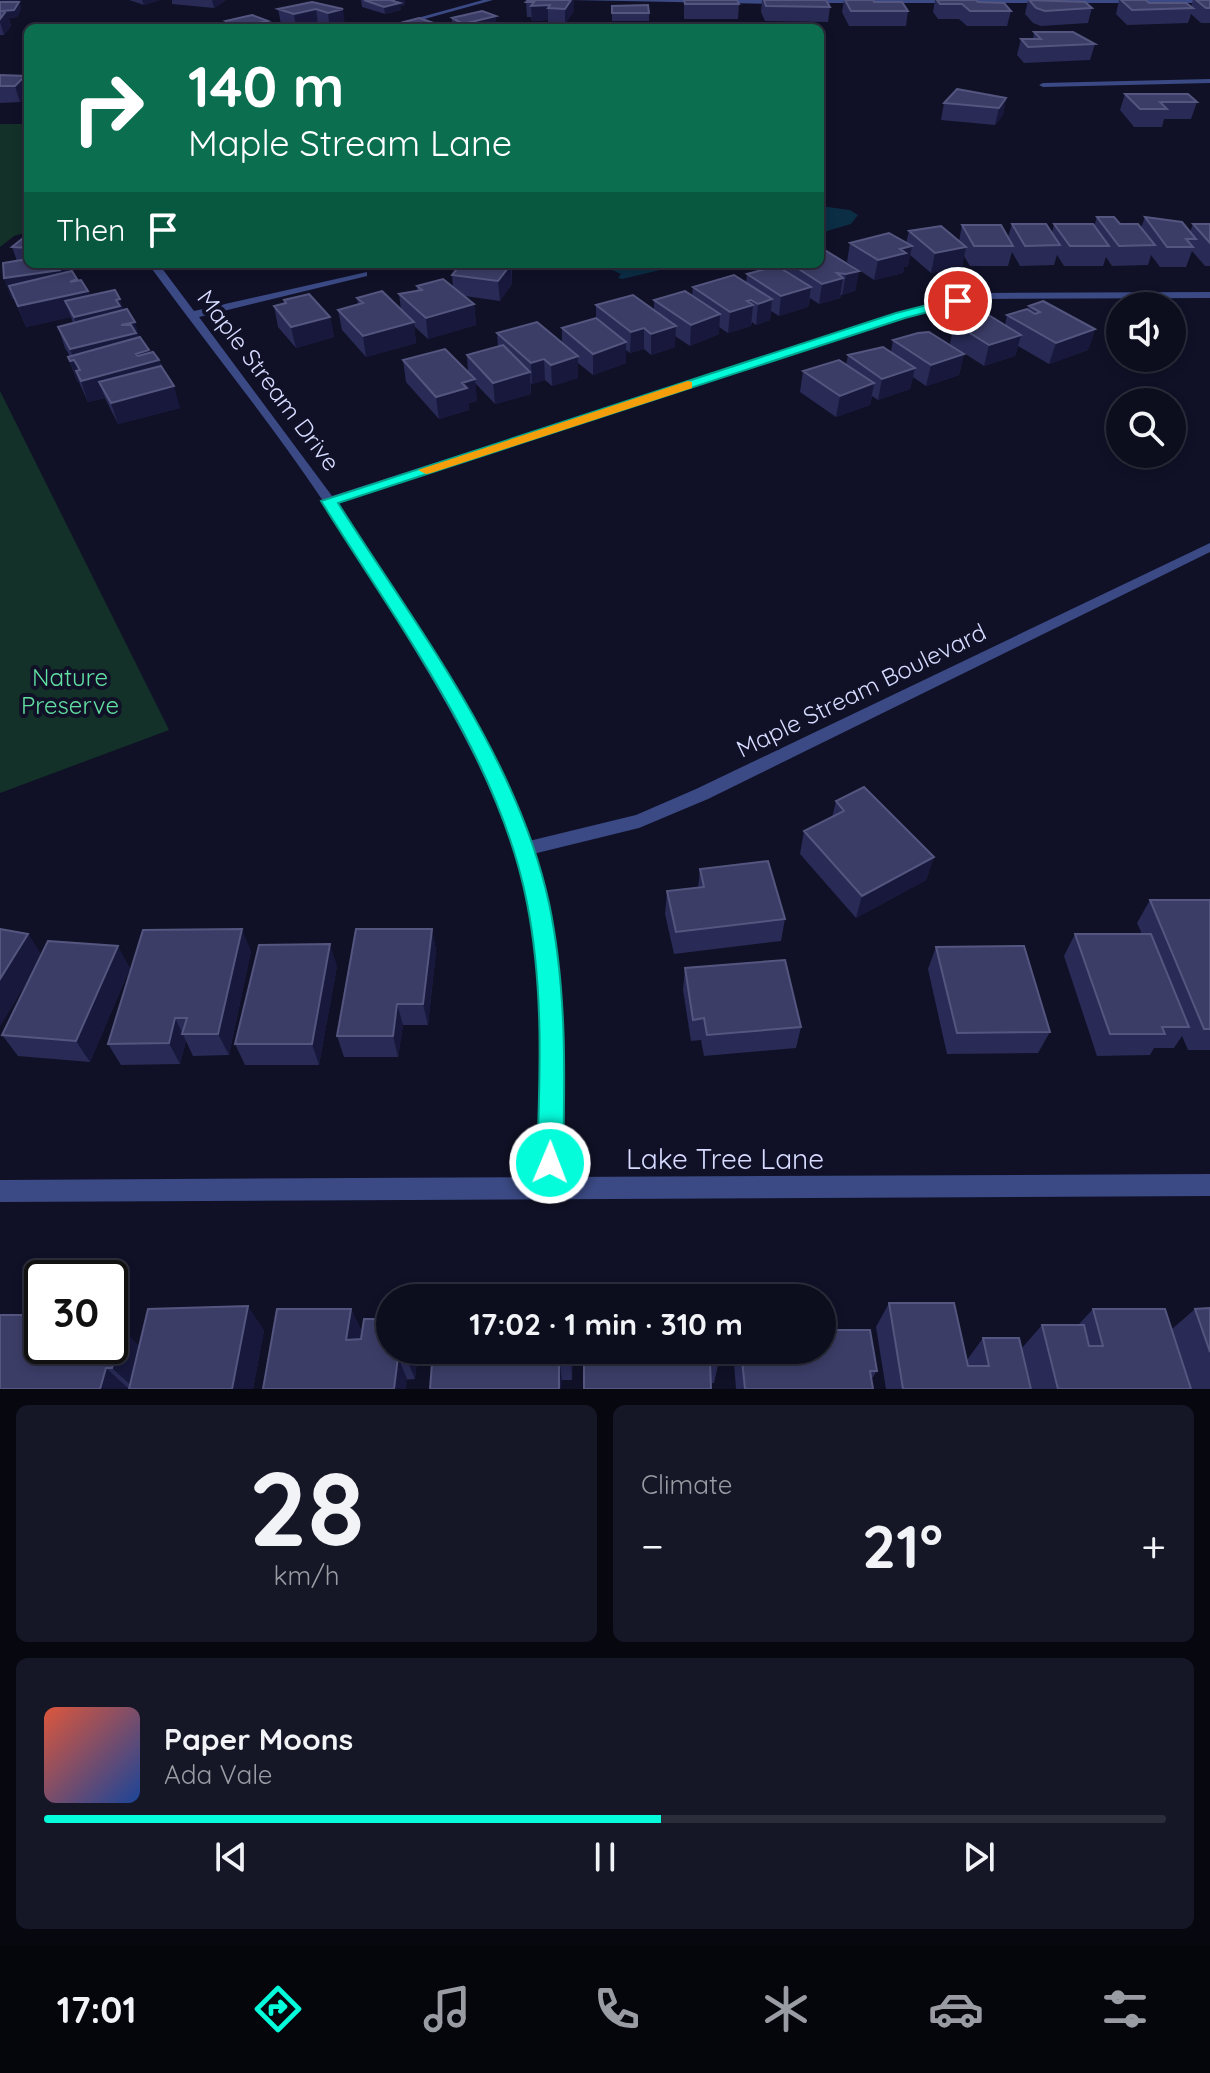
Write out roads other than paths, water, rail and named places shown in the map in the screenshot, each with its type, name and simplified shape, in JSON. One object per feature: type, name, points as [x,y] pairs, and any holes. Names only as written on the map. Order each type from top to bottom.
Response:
[{"type":"street","points":[[399,24],[490,0]]},
{"type":"street","points":[[573,0],[1210,1]]},
{"type":"street","points":[[1043,85],[1210,81]]},
{"type":"street","name":"Maple Stream Drive","points":[[157,269],[329,501],[457,706],[498,785],[524,849],[538,903],[549,978],[553,1057],[549,1189]]},
{"type":"street","points":[[192,315],[363,274]]},
{"type":"street","points":[[329,501],[931,306],[986,296],[1210,295]]},
{"type":"street","name":"Maple Stream Boulevard","points":[[524,849],[639,821],[702,794],[1210,547]]},
{"type":"street","name":"Lake Tree Lane","points":[[0,1191],[1210,1185]]},
{"type":"water","points":[[824,207],[850,210],[858,215],[851,224],[824,232]]},
{"type":"water","points":[[607,268],[669,268],[622,279],[618,278],[621,274]]},
{"type":"park label","name":"Nature Preserve","points":[[70,691]]}]
